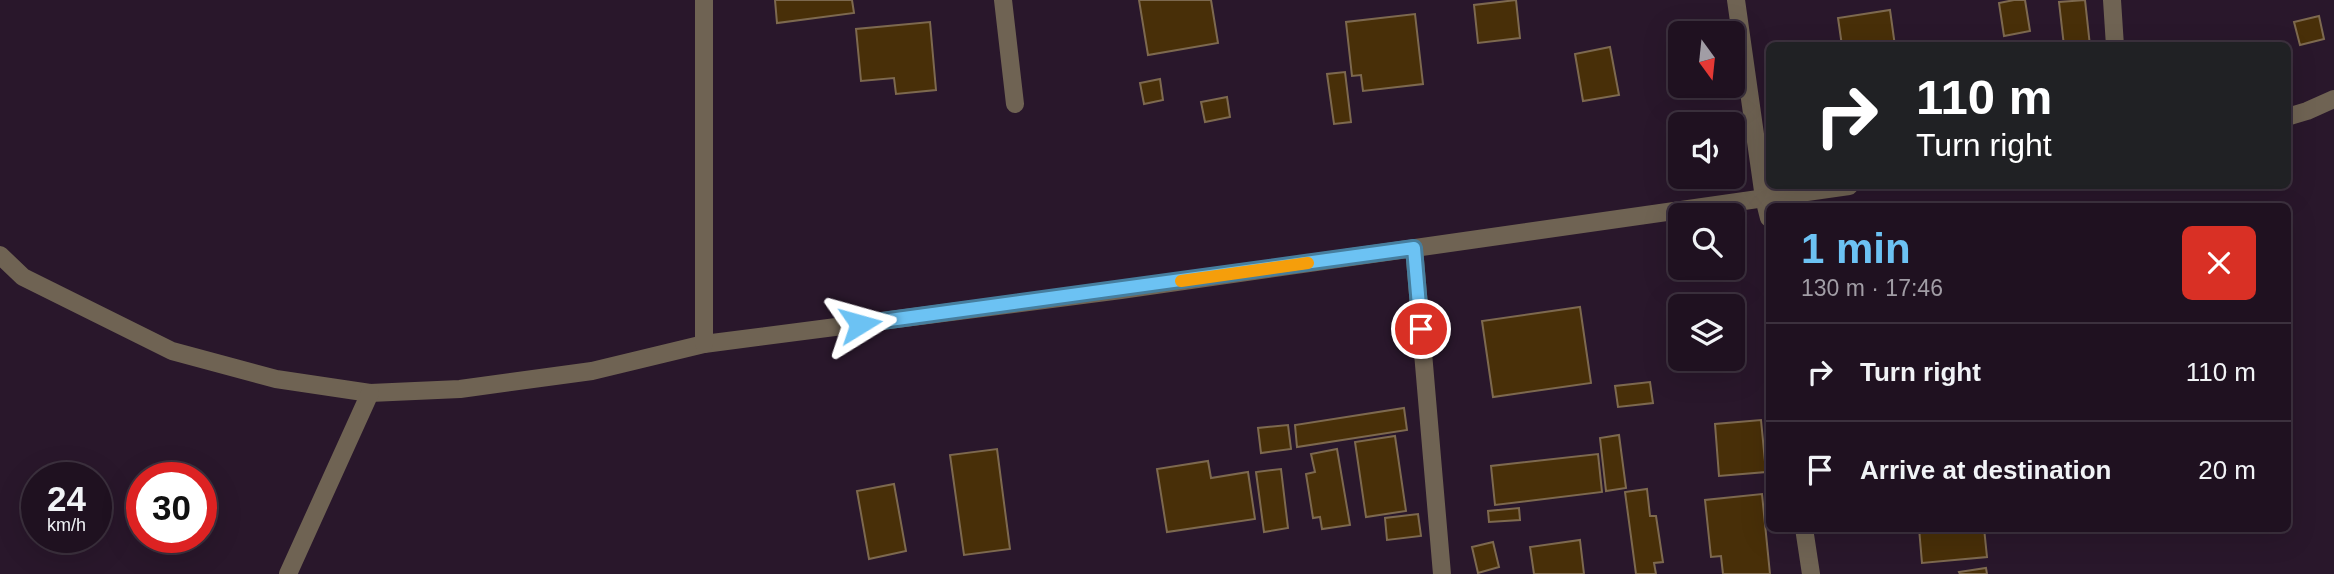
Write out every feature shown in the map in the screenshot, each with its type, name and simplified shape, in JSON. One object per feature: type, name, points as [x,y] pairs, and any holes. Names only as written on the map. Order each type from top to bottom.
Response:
[{"type":"street","points":[[704,0],[704,344]]},
{"type":"street","points":[[1003,0],[1015,104]]},
{"type":"street","points":[[1736,0],[1766,206]]},
{"type":"street","points":[[2112,0],[2115,42]]},
{"type":"street","points":[[2291,116],[2334,99]]},
{"type":"street","points":[[0,255],[23,277],[172,351],[276,379],[370,393],[460,389],[592,372],[704,344],[1121,290],[1828,189]]},
{"type":"street","points":[[1414,248],[1442,574]]},
{"type":"street","points":[[288,574],[370,393]]},
{"type":"street","points":[[1805,532],[1811,574]]},
{"type":"building","points":[[775,0],[852,0],[854,13],[777,23]]},
{"type":"building","points":[[1139,0],[1211,0],[1218,43],[1148,55]]},
{"type":"building","points":[[1516,0],[1520,38],[1478,43],[1474,5]]},
{"type":"building","points":[[2025,0],[2030,31],[2004,36],[1999,3]]},
{"type":"building","points":[[2085,0],[2090,42],[2064,42],[2059,2]]},
{"type":"building","points":[[1890,10],[1894,42],[1841,42],[1838,18]]},
{"type":"building","points":[[1415,14],[1423,84],[1363,91],[1361,75],[1352,76],[1346,22]]},
{"type":"building","points":[[2319,16],[2324,39],[2300,45],[2294,22]]},
{"type":"building","points":[[930,22],[936,90],[896,94],[894,78],[861,81],[856,29]]},
{"type":"building","points":[[1610,47],[1619,95],[1583,101],[1575,54]]},
{"type":"building","points":[[1345,72],[1351,122],[1334,124],[1327,74]]},
{"type":"building","points":[[1160,79],[1163,100],[1144,104],[1140,83]]},
{"type":"building","points":[[1227,97],[1230,117],[1205,122],[1201,102]]},
{"type":"building","points":[[1580,307],[1591,383],[1493,397],[1482,321]]},
{"type":"building","points":[[1650,382],[1653,403],[1618,407],[1615,386]]},
{"type":"building","points":[[1404,408],[1407,430],[1297,447],[1295,425]]},
{"type":"building","points":[[1761,420],[1766,472],[1719,476],[1715,424]]},
{"type":"building","points":[[1288,425],[1291,449],[1261,453],[1258,428]]},
{"type":"building","points":[[1619,435],[1626,488],[1606,491],[1600,438]]},
{"type":"building","points":[[1395,436],[1406,511],[1366,517],[1355,442]]},
{"type":"building","points":[[997,449],[1010,549],[964,555],[950,455]]},
{"type":"building","points":[[1337,449],[1350,525],[1322,529],[1320,517],[1313,518],[1306,474],[1315,472],[1311,454]]},
{"type":"building","points":[[1598,454],[1602,492],[1495,505],[1491,466]]},
{"type":"building","points":[[1208,461],[1211,478],[1248,472],[1255,519],[1167,532],[1157,469]]},
{"type":"building","points":[[1281,469],[1288,528],[1264,532],[1256,472]]},
{"type":"building","points":[[894,484],[906,551],[869,559],[857,491]]},
{"type":"building","points":[[1647,489],[1650,516],[1656,516],[1663,562],[1654,563],[1656,574],[1636,574],[1625,492]]},
{"type":"building","points":[[1762,494],[1770,574],[1723,574],[1721,556],[1711,557],[1705,500]]},
{"type":"building","points":[[1519,508],[1520,520],[1489,522],[1488,511]]},
{"type":"building","points":[[1418,514],[1421,536],[1387,540],[1385,518]]},
{"type":"building","points":[[1919,532],[1984,532],[1987,557],[1922,563]]},
{"type":"building","points":[[1580,540],[1584,574],[1534,574],[1530,547]]},
{"type":"building","points":[[1493,542],[1499,567],[1478,573],[1472,547]]},
{"type":"building","points":[[1986,568],[1987,574],[1959,572]]},
{"type":"slow traffic","points":[[1181,281],[1308,263]]},
{"type":"route","points":[[860,324],[1414,248],[1421,329]]}]
